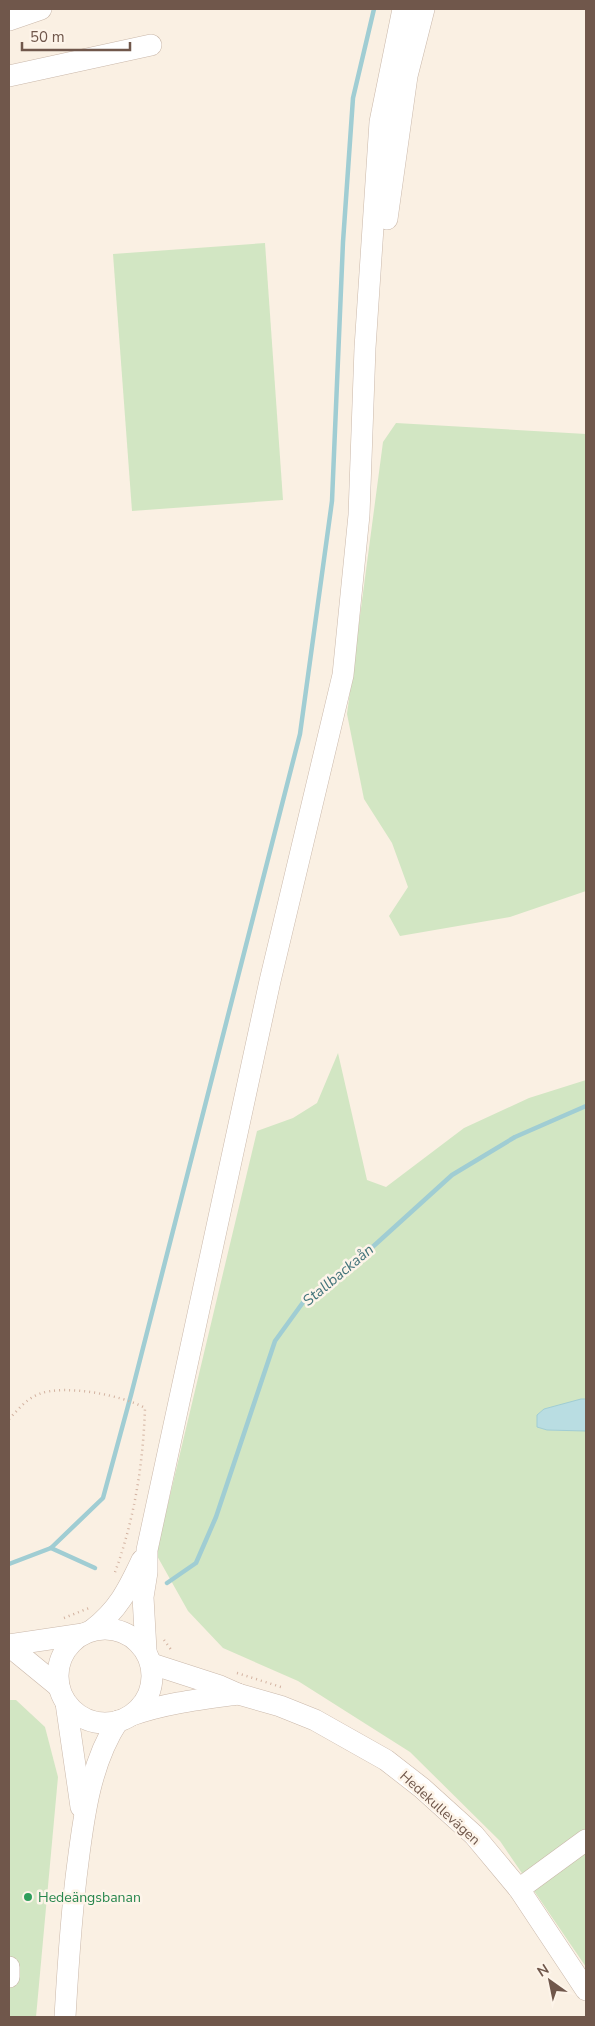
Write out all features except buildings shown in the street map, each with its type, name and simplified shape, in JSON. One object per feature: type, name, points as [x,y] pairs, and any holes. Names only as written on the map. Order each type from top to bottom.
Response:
[{"type":"street","points":[[9,20],[41,9]]},
{"type":"street","points":[[359,515],[365,348],[380,122],[403,9]]},
{"type":"street","points":[[65,2017],[71,1918],[83,1822],[100,1752],[125,1718],[143,1705],[150,1692],[153,1678],[142,1597],[147,1572],[147,1550],[270,981],[343,675],[359,515],[370,446],[379,350],[386,222],[407,76],[424,9]]},
{"type":"street","points":[[9,76],[151,45]]},
{"type":"street","points":[[83,1822],[58,1671],[62,1656],[71,1643],[117,1608],[147,1550]]},
{"type":"street","points":[[9,1646],[107,1628],[122,1631],[135,1638],[149,1657]]},
{"type":"street","points":[[9,1646],[63,1695],[76,1713],[89,1720],[104,1723],[125,1718]]},
{"type":"street","name":"Hedekullevägen","points":[[149,1657],[238,1694],[280,1706],[315,1720],[386,1760],[422,1788],[474,1835],[519,1889],[586,1990]]},
{"type":"street","name":"Hedekullevägen","points":[[125,1718],[171,1704],[238,1694]]},
{"type":"street","points":[[519,1889],[586,1840]]},
{"type":"street","points":[[9,1967],[9,1977]]},
{"type":"path","points":[[9,1419],[24,1404],[38,1394],[55,1390],[120,1398],[145,1408],[139,1484],[125,1544],[113,1576]]},
{"type":"path","points":[[57,1620],[90,1607]]},
{"type":"path","points":[[164,1639],[169,1649],[175,1654]]},
{"type":"path","points":[[235,1672],[286,1688],[280,1706]]},
{"type":"green space","points":[[265,243],[283,500],[132,511],[113,254]]},
{"type":"green space","points":[[396,423],[586,434],[586,891],[510,917],[400,936],[389,916],[408,887],[392,843],[364,799],[347,714],[383,442]]},
{"type":"green space","points":[[338,1053],[367,1180],[386,1187],[464,1128],[529,1098],[586,1080],[586,1399],[544,1409],[537,1415],[537,1427],[547,1430],[586,1431],[586,1967],[500,1841],[410,1752],[298,1681],[223,1648],[188,1611],[156,1554],[257,1131],[293,1118],[317,1103]]},
{"type":"green space","name":"Hedeängsbanan","points":[[9,1700],[16,1700],[45,1727],[58,1777],[36,2017],[9,2017]]},
{"type":"water","points":[[586,1399],[586,1431],[547,1430],[537,1427],[537,1415],[544,1409]]},
{"type":"waterway","points":[[9,1564],[51,1548],[103,1498],[300,734],[332,501],[343,242],[353,98],[374,9]]},
{"type":"waterway","name":"Stallbackaån","points":[[167,1583],[196,1563],[216,1517],[275,1341],[304,1301],[356,1262],[452,1175],[515,1137],[586,1106]]},
{"type":"waterway","points":[[51,1548],[95,1568]]},
{"type":"place","name":"Hedeängsbanan","points":[[28,1897]]}]
